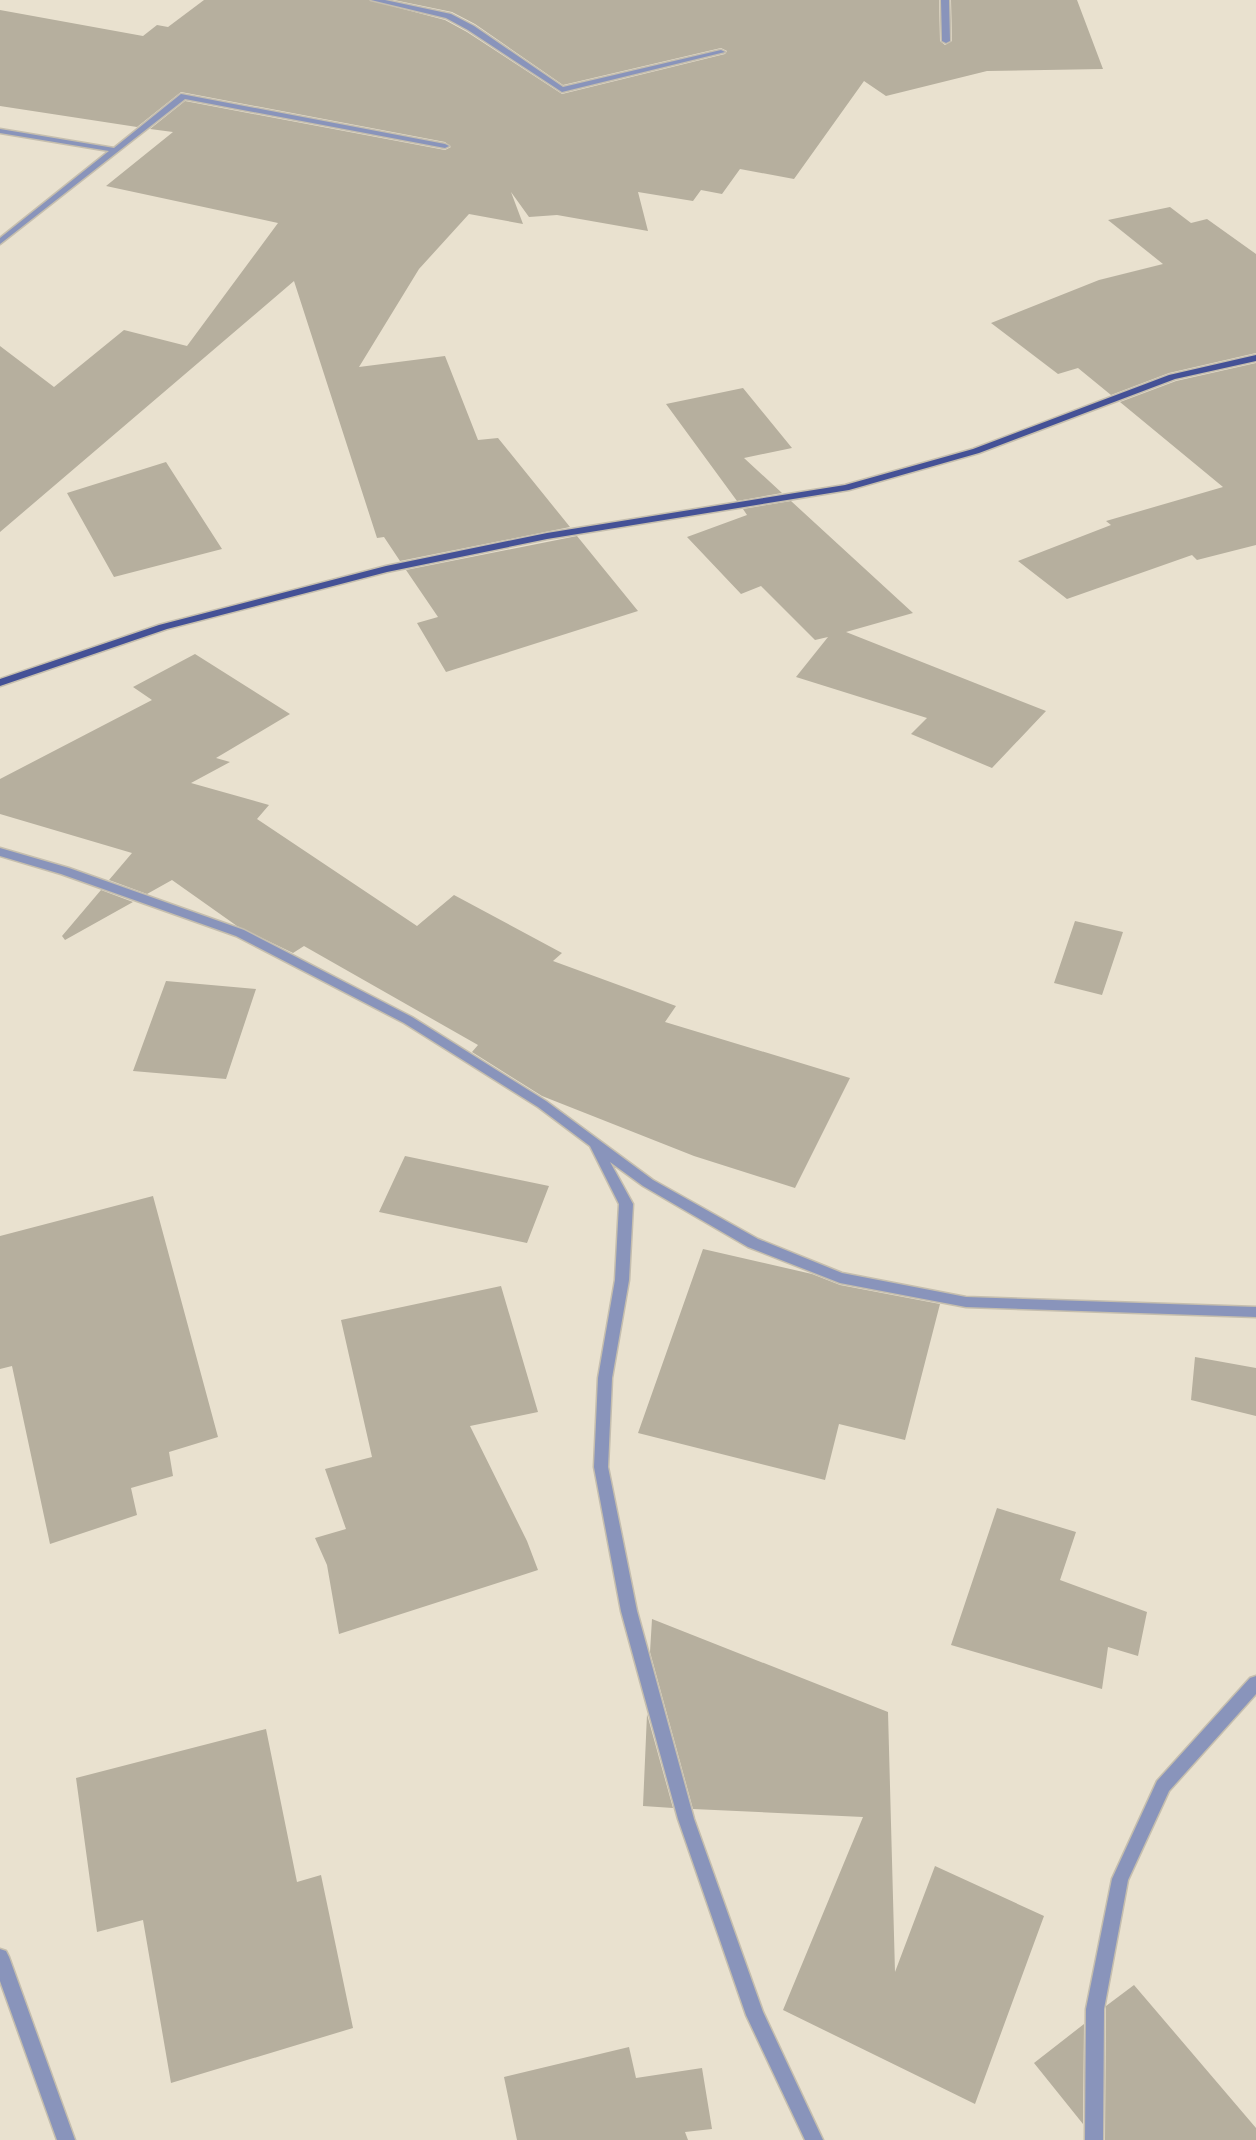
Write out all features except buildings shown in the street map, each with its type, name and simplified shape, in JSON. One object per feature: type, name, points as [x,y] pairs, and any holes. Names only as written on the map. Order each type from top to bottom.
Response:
[{"type":"main road","points":[[0,683],[163,628],[386,569],[547,536],[846,488],[976,451],[1172,377],[1256,358]]},
{"type":"street","points":[[375,0],[448,16],[471,28],[562,90],[721,52]]},
{"type":"street","points":[[945,0],[946,41]]},
{"type":"street","points":[[0,242],[184,96],[445,146]]},
{"type":"street","points":[[0,131],[115,150]]},
{"type":"street","points":[[0,852],[65,871],[240,933],[408,1020],[542,1104],[648,1183],[754,1243],[840,1278],[966,1302],[1256,1312]]},
{"type":"street","points":[[594,1143],[626,1204],[622,1280],[605,1378],[601,1467],[628,1611],[686,1819],[755,2015],[814,2140]]},
{"type":"street","points":[[1094,2140],[1095,2009],[1120,1879],[1164,1786],[1256,1683]]},
{"type":"street","points":[[0,1957],[66,2140]]}]
